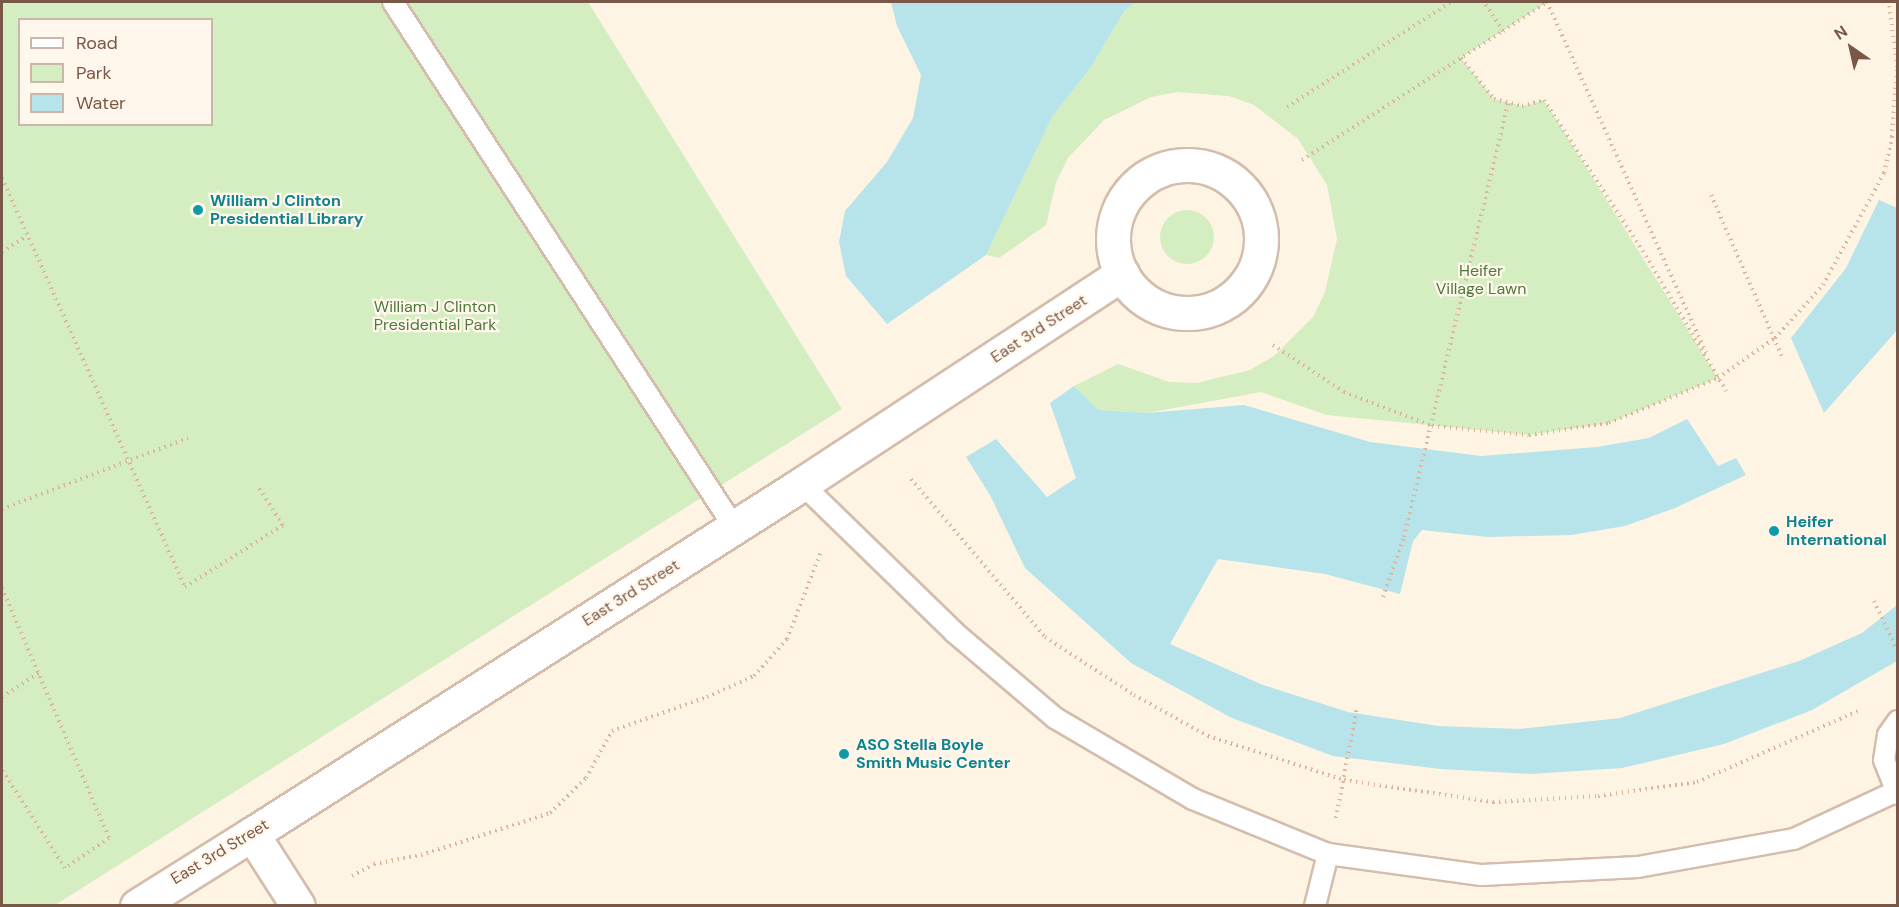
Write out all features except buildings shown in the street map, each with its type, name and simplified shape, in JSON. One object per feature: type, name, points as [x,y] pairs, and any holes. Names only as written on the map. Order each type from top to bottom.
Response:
[{"type":"street","points":[[1189,165],[1205,168],[1235,182],[1252,201],[1261,233],[1261,250],[1254,274],[1238,294],[1218,308],[1194,314],[1170,312],[1149,303],[1130,288],[1122,274],[1113,244],[1115,220],[1125,198],[1142,181],[1164,169],[1189,165]]},
{"type":"street","name":"East 3rd Street","points":[[136,906],[802,484],[1122,274]]},
{"type":"street","points":[[252,834],[298,906]]},
{"type":"lane","points":[[393,2],[734,527]]},
{"type":"lane","points":[[802,484],[954,632],[1054,718],[1193,799],[1328,854],[1482,875],[1638,867],[1794,839],[1897,793],[1884,760],[1888,735],[1898,721]]},
{"type":"lane","points":[[1315,906],[1328,854]]},
{"type":"path","points":[[1287,106],[1451,2]]},
{"type":"path","points":[[1484,2],[1503,31]]},
{"type":"path","points":[[1302,160],[1547,2],[1718,378]]},
{"type":"path","points":[[1273,345],[1344,392],[1432,426],[1529,435],[1609,423],[1718,378],[1775,339],[1823,285],[1884,173],[1892,137],[1897,67],[1889,2]]},
{"type":"path","points":[[1461,58],[1494,99],[1522,106],[1545,100],[1646,256],[1726,391]]},
{"type":"path","points":[[1383,597],[1404,537],[1508,103]]},
{"type":"path","points":[[2,178],[126,462],[186,587],[283,525],[257,485]]},
{"type":"path","points":[[1711,195],[1783,359]]},
{"type":"path","points":[[2,252],[27,236]]},
{"type":"path","points":[[2,509],[188,438]]},
{"type":"path","points":[[911,479],[1045,637],[1134,695],[1208,736],[1344,780],[1493,802],[1598,796],[1696,782],[1865,708]]},
{"type":"path","points":[[352,876],[374,864],[421,855],[550,813],[586,778],[612,731],[707,698],[753,676],[787,639],[821,552],[842,525]]},
{"type":"path","points":[[2,588],[40,672],[109,838],[65,868],[2,770]]},
{"type":"path","points":[[1874,601],[1898,652]]},
{"type":"path","points":[[2,697],[40,672]]},
{"type":"path","points":[[1328,854],[1357,708]]},
{"type":"green space","name":"William J Clinton Presidential Park","points":[[2,2],[588,2],[842,409],[55,905],[2,906]]},
{"type":"green space","name":"Heifer Village Lawn","points":[[1136,2],[1547,2],[1461,58],[1494,99],[1522,106],[1544,100],[1718,378],[1609,423],[1529,435],[1327,415],[1261,392],[1147,413],[1097,410],[1074,386],[1118,364],[1169,382],[1197,383],[1250,370],[1274,356],[1313,317],[1325,292],[1337,239],[1327,185],[1298,139],[1254,105],[1229,96],[1177,92],[1151,97],[1104,120],[1068,158],[1056,182],[1046,225],[999,258],[986,255],[1052,117],[1091,67],[1125,10]]},
{"type":"green space","points":[[1182,210],[1192,210],[1202,214],[1210,222],[1214,237],[1210,252],[1202,260],[1192,264],[1182,264],[1172,260],[1164,252],[1160,242],[1160,232],[1164,222],[1172,214]]},
{"type":"water","points":[[891,2],[1136,2],[1125,10],[1091,67],[1052,117],[986,255],[887,324],[846,276],[839,242],[845,211],[887,162],[913,118],[921,75],[897,26]]},
{"type":"water","points":[[1879,200],[1897,208],[1897,330],[1824,413],[1791,338],[1846,268]]},
{"type":"water","points":[[1074,386],[1098,410],[1147,413],[1244,405],[1370,442],[1481,456],[1597,447],[1649,438],[1687,419],[1718,466],[1736,458],[1746,475],[1675,508],[1625,526],[1571,535],[1488,537],[1422,530],[1413,541],[1400,594],[1325,574],[1218,559],[1170,644],[1263,685],[1348,712],[1438,726],[1519,729],[1620,718],[1799,661],[1862,633],[1897,605],[1897,661],[1812,710],[1724,744],[1622,768],[1531,774],[1441,769],[1333,756],[1232,718],[1131,663],[1025,568],[990,495],[966,457],[996,439],[1047,497],[1076,478],[1050,403]]},
{"type":"place","name":"William J Clinton Presidential Library","points":[[198,210]]},
{"type":"place","name":"Heifer International","points":[[1774,531]]},
{"type":"place","name":"ASO Stella Boyle Smith Music Center","points":[[844,754]]}]
